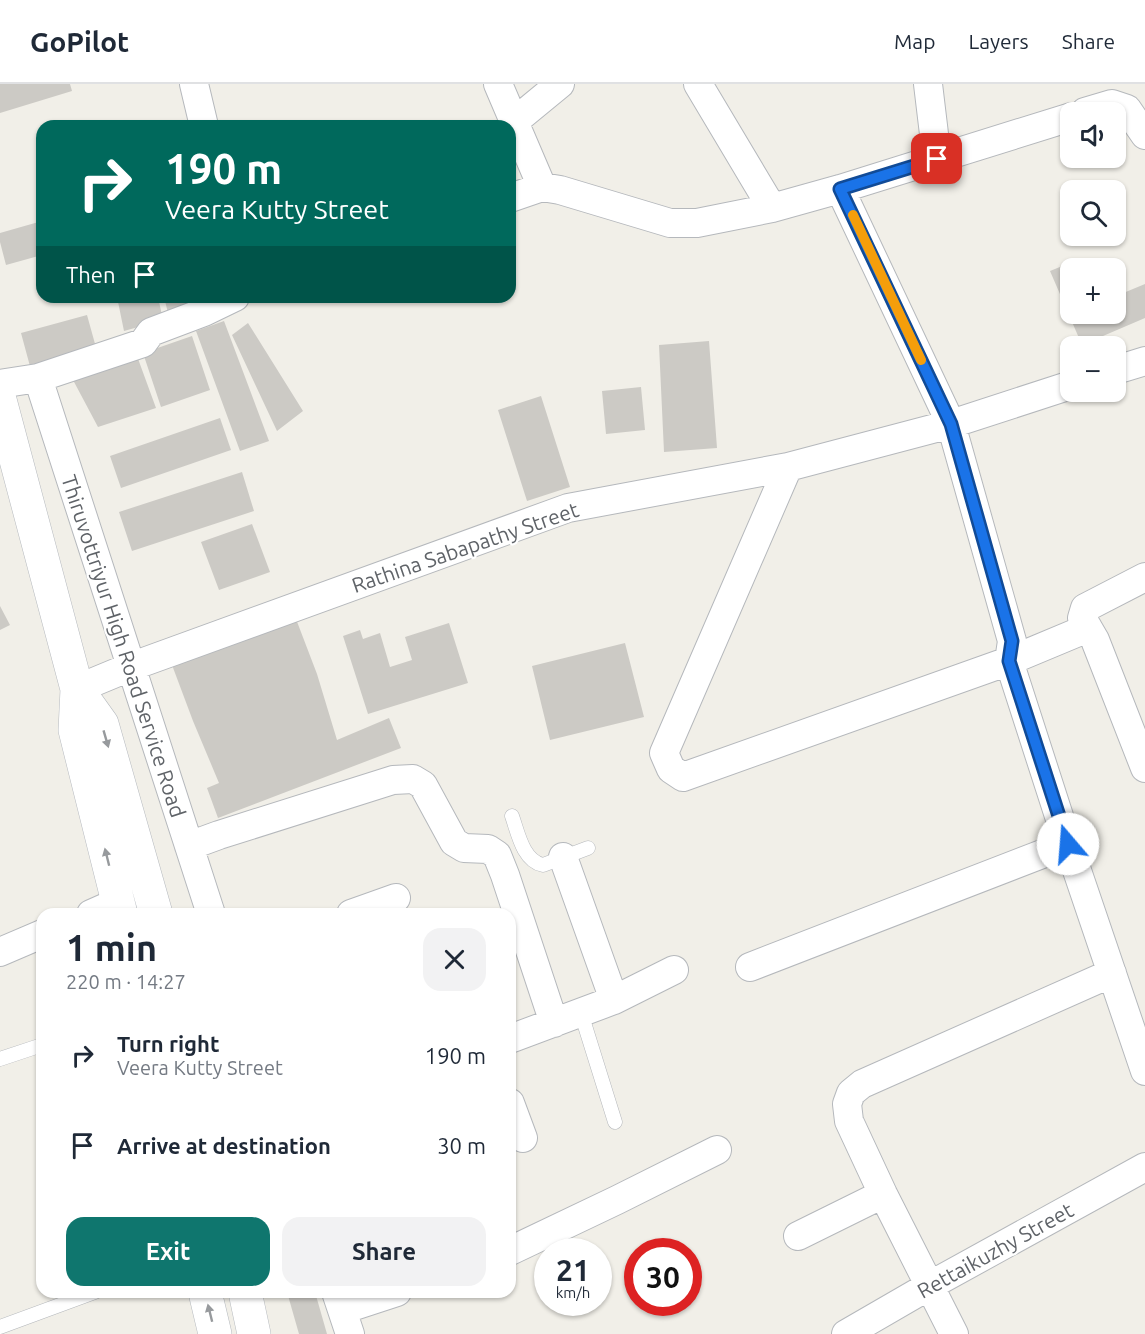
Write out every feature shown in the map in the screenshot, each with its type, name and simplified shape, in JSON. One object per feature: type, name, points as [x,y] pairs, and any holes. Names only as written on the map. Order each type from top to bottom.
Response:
[{"type":"main road","points":[[0,400],[77,689],[75,730],[110,908]]},
{"type":"main road","points":[[77,689],[102,724],[154,908]]},
{"type":"main road","points":[[206,1298],[215,1334]]},
{"type":"main road","points":[[246,1298],[254,1334]]},
{"type":"street","points":[[194,84],[203,120]]},
{"type":"street","points":[[498,84],[515,120]]},
{"type":"street","points":[[516,120],[560,84]]},
{"type":"street","points":[[698,84],[772,208]]},
{"type":"street","points":[[928,84],[937,159]]},
{"type":"street","points":[[1126,109],[1145,135]]},
{"type":"street","points":[[516,196],[542,187],[560,190],[670,223],[697,223],[772,208],[840,189],[1060,120]]},
{"type":"street","points":[[516,123],[542,187]]},
{"type":"street","points":[[840,189],[951,424],[1012,641],[1009,661],[1145,1071]]},
{"type":"street","points":[[0,384],[38,378],[143,343],[151,332],[223,303]]},
{"type":"street","points":[[1126,367],[1145,361]]},
{"type":"street","name":"Thiruvottriyur High Road Service Road","points":[[38,378],[209,908]]},
{"type":"street","name":"Rathina Sabapathy Street","points":[[77,689],[130,667],[568,508],[788,467],[951,424],[1060,389]]},
{"type":"street","points":[[788,467],[664,753],[671,769],[683,777],[1009,661],[1088,628]]},
{"type":"street","points":[[1145,577],[1085,608],[1082,618],[1095,640],[1145,768]]},
{"type":"street","points":[[189,846],[393,780],[413,779],[423,785],[454,842],[464,848],[488,849],[497,855],[516,908]]},
{"type":"street","points":[[750,968],[1068,844]]},
{"type":"street","points":[[575,852],[614,1000]]},
{"type":"street","points":[[368,908],[396,898]]},
{"type":"street","points":[[516,908],[554,1023]]},
{"type":"street","points":[[0,952],[36,937]]},
{"type":"street","points":[[516,1037],[614,1000],[674,970]]},
{"type":"street","points":[[954,1334],[928,1286],[849,1121],[847,1104],[851,1093],[862,1084],[1112,973]]},
{"type":"street","points":[[516,1119],[523,1138]]},
{"type":"street","points":[[516,1248],[717,1150]]},
{"type":"street","name":"Rettaikuzhy Street","points":[[846,1334],[928,1286],[1145,1167]]},
{"type":"street","points":[[798,1236],[883,1194]]},
{"type":"street","points":[[343,1312],[381,1298]]},
{"type":"lane","points":[[512,816],[524,848],[536,863],[543,864],[575,852]]},
{"type":"lane","points":[[580,1013],[615,1122]]},
{"type":"lane","points":[[0,1059],[36,1047]]},
{"type":"lane","points":[[0,1327],[79,1298]]},
{"type":"building","points":[[0,84],[70,84],[72,91],[0,113]]},
{"type":"building","points":[[36,223],[36,257],[6,265],[0,233]]},
{"type":"building","points":[[1060,267],[1060,294],[1050,271]]},
{"type":"building","points":[[1145,284],[1145,318],[1103,336],[1078,336],[1073,324],[1126,324],[1126,292]]},
{"type":"building","points":[[118,303],[159,303],[163,320],[124,331]]},
{"type":"building","points":[[166,303],[196,303],[169,317]]},
{"type":"building","points":[[87,315],[97,351],[31,370],[21,333]]},
{"type":"building","points":[[224,321],[269,441],[240,451],[196,331]]},
{"type":"building","points":[[248,323],[303,411],[277,431],[232,335]]},
{"type":"building","points":[[192,336],[210,390],[161,407],[143,353]]},
{"type":"building","points":[[709,341],[717,448],[664,452],[659,345]]},
{"type":"building","points":[[137,356],[156,408],[98,427],[73,380]]},
{"type":"building","points":[[641,387],[645,430],[606,434],[602,391]]},
{"type":"building","points":[[541,396],[570,487],[527,501],[498,410]]},
{"type":"building","points":[[220,418],[231,450],[121,488],[110,456]]},
{"type":"building","points":[[242,472],[254,511],[132,551],[119,512]]},
{"type":"building","points":[[252,524],[270,572],[219,590],[201,542]]},
{"type":"building","points":[[0,606],[10,625],[0,630]]},
{"type":"building","points":[[296,619],[317,674],[337,740],[389,718],[401,748],[218,818],[207,788],[219,783],[172,665]]},
{"type":"building","points":[[449,623],[468,683],[368,714],[343,636],[360,630],[363,639],[380,633],[390,667],[412,660],[405,637]]},
{"type":"building","points":[[625,643],[644,717],[550,740],[532,666]]},
{"type":"building","points":[[289,1298],[317,1298],[327,1334],[299,1334]]},
{"type":"slow traffic","points":[[853,215],[921,360]]},
{"type":"route","points":[[937,159],[840,189],[951,424],[1012,641],[1009,661],[1068,844]]}]
